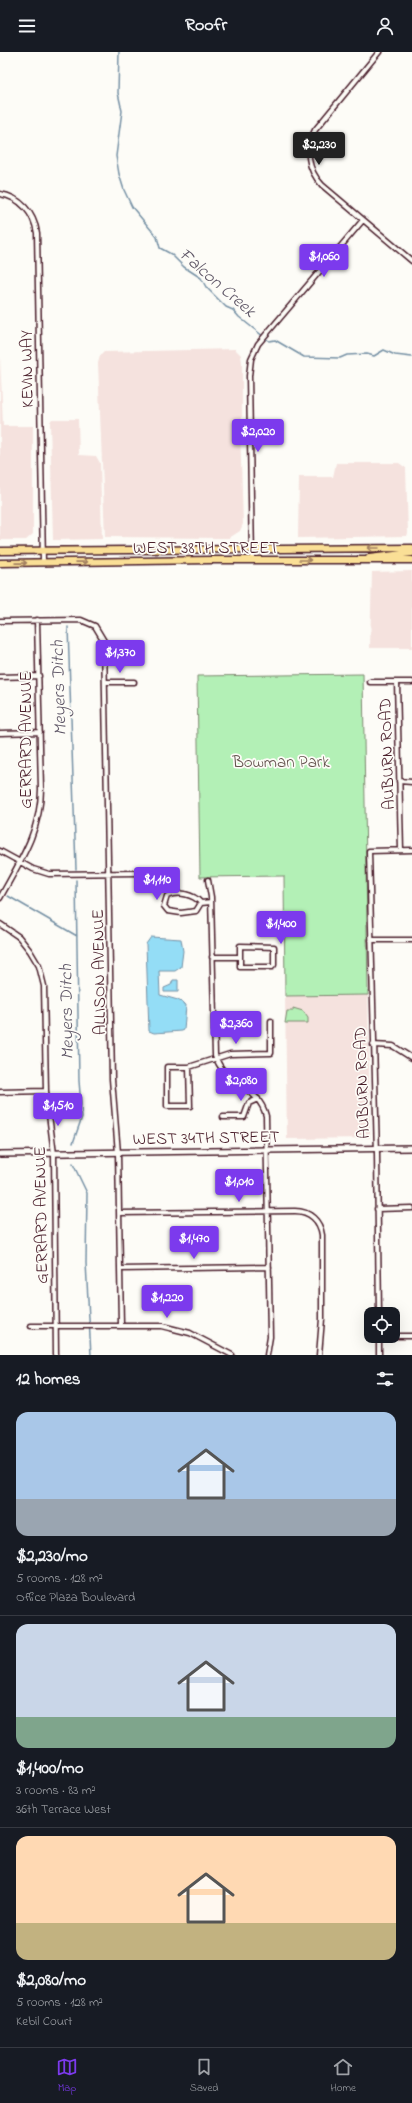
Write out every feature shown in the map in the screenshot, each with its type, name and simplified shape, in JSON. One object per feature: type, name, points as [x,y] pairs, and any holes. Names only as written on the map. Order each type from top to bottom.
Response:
[{"type":"main road","name":"WEST 38TH STREET","points":[[0,551],[412,548]]},
{"type":"main road","points":[[356,561],[381,555],[412,554]]},
{"type":"main road","name":"WEST 38TH STREET","points":[[0,563],[412,560]]},
{"type":"street","points":[[379,52],[316,128],[309,147],[310,163],[318,180],[412,261]]},
{"type":"street","name":"KEVIN WAY","points":[[0,194],[13,198],[26,208],[33,219],[37,232],[43,562]]},
{"type":"street","points":[[252,560],[249,376],[252,357],[260,343],[363,220]]},
{"type":"street","name":"ALLISON AVENUE","points":[[37,620],[78,619],[91,623],[100,631],[104,639],[112,1079],[118,1153],[121,1325]]},
{"type":"street","points":[[0,621],[37,620]]},
{"type":"street","name":"GERRARD AVENUE","points":[[0,898],[34,833],[40,810],[40,732],[37,620]]},
{"type":"street","points":[[0,677],[39,676]]},
{"type":"street","points":[[105,682],[134,682]]},
{"type":"street","points":[[370,682],[412,682]]},
{"type":"street","name":"AUBURN ROAD","points":[[378,1307],[369,851],[401,850],[398,682]]},
{"type":"street","points":[[0,733],[40,732]]},
{"type":"street","points":[[399,781],[412,782]]},
{"type":"street","points":[[401,850],[412,850]]},
{"type":"street","points":[[0,851],[35,870],[52,874],[138,873]]},
{"type":"street","points":[[208,880],[212,902],[214,1048],[216,1058],[226,1075],[248,1089],[258,1099],[266,1116],[268,1150],[270,1337],[267,1355]]},
{"type":"street","points":[[201,903],[196,910],[181,913],[168,911],[164,906],[167,896],[176,894],[190,894],[201,903],[212,902]]},
{"type":"street","name":"GERRARD AVENUE","points":[[0,924],[23,942],[33,954],[41,972],[44,993],[46,1091],[54,1154],[56,1355]]},
{"type":"street","points":[[371,940],[412,940]]},
{"type":"street","points":[[240,946],[274,946],[274,965],[272,966],[240,967],[240,957],[240,946]]},
{"type":"street","points":[[212,957],[240,957]]},
{"type":"street","points":[[189,1067],[190,1106],[167,1106],[167,1067],[189,1067],[230,1054],[271,1053],[271,1021]]},
{"type":"street","points":[[373,1045],[393,1046],[412,1058]]},
{"type":"street","points":[[0,1092],[46,1091]]},
{"type":"street","points":[[223,1117],[244,1117],[249,1104],[258,1099]]},
{"type":"street","name":"WEST 34TH STREET","points":[[0,1154],[412,1148]]},
{"type":"street","points":[[377,1209],[412,1208]]},
{"type":"street","points":[[119,1213],[299,1211],[311,1216],[321,1229],[322,1246],[322,1324],[319,1355]]},
{"type":"street","points":[[120,1269],[269,1267]]},
{"type":"street","points":[[31,1326],[162,1326],[177,1329],[202,1338],[232,1355]]},
{"type":"street","points":[[400,1336],[412,1336]]},
{"type":"street","points":[[379,1343],[379,1355]]},
{"type":"shaded area","points":[[235,349],[241,355],[242,362],[242,425],[240,427],[243,524],[240,531],[229,538],[105,537],[98,363],[100,356],[104,352]]},
{"type":"shaded area","points":[[0,354],[3,426],[33,426],[33,534],[26,540],[0,540]]},
{"type":"shaded area","points":[[52,419],[78,419],[79,455],[96,456],[100,463],[102,539],[53,540],[50,422]]},
{"type":"shaded area","points":[[336,463],[399,463],[406,468],[407,536],[298,538],[299,477],[333,477]]},
{"type":"shaded area","points":[[412,571],[412,648],[370,648],[372,572]]},
{"type":"shaded area","points":[[368,995],[370,1138],[287,1139],[285,996]]},
{"type":"green space","name":"Bowman Park","points":[[363,674],[368,995],[285,996],[284,876],[200,877],[197,676]]},
{"type":"green space","points":[[293,1008],[303,1011],[308,1018],[308,1023],[285,1023],[287,1011],[293,1011]]},
{"type":"water","points":[[151,937],[181,939],[183,951],[181,967],[175,971],[159,971],[160,995],[178,1000],[186,1005],[184,1030],[182,1031],[154,1033],[149,1031],[146,944]]},
{"type":"water","points":[[173,980],[178,980],[178,992],[164,992],[164,988],[171,985]]},
{"type":"waterway","name":"Falcon Creek","points":[[119,52],[118,93],[122,111],[116,156],[119,174],[124,190],[132,207],[157,237],[160,248],[171,254],[184,267],[201,278],[206,287],[226,307],[233,310],[239,317],[269,341],[275,340],[304,357],[340,358],[347,355],[367,354],[374,356],[384,350],[395,355],[412,357]]},
{"type":"waterway","name":"Meyers Ditch","points":[[68,627],[76,869]]},
{"type":"waterway","name":"Meyers Ditch","points":[[73,1143],[82,1117],[79,1081],[76,880]]},
{"type":"waterway","points":[[8,896],[77,936]]},
{"type":"waterway","name":"Meyers Ditch","points":[[73,1164],[87,1193],[86,1263],[91,1355]]}]
